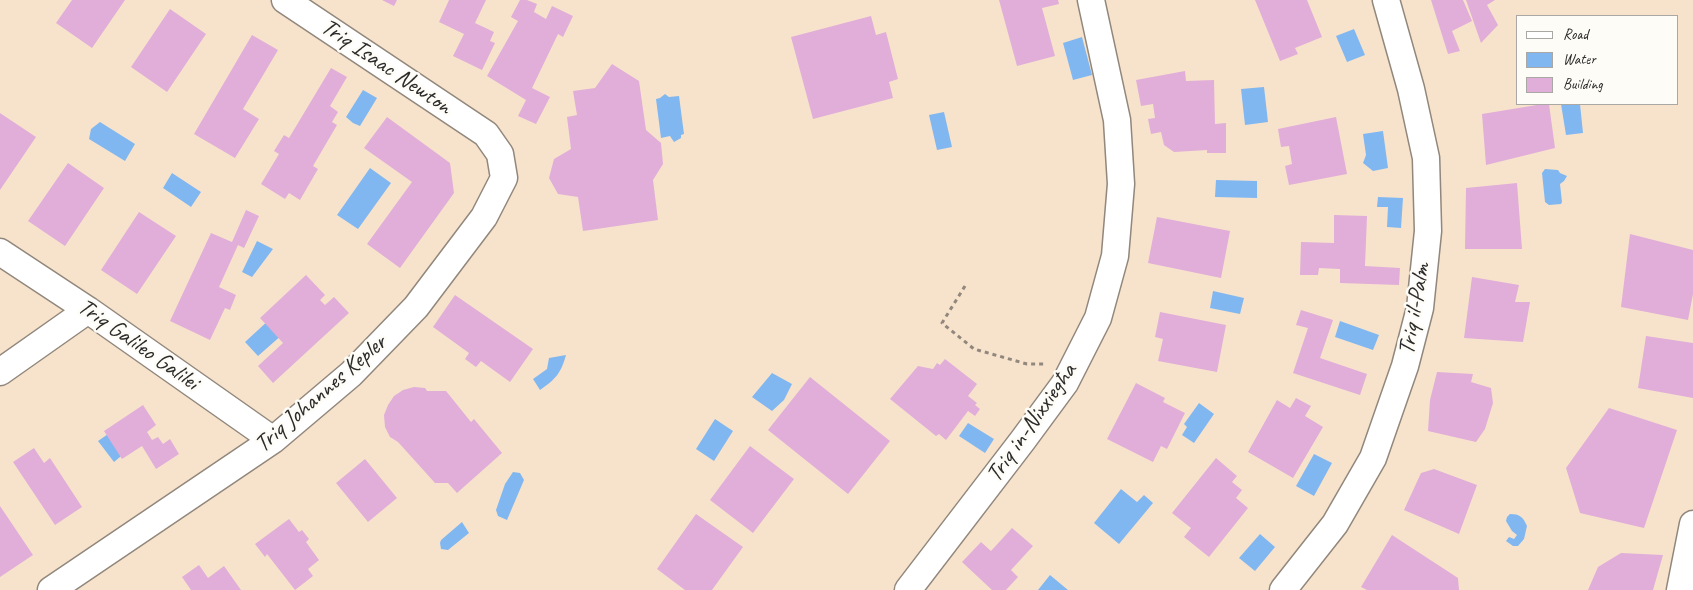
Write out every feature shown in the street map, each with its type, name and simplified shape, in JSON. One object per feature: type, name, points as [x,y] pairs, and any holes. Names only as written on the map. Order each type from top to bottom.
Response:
[{"type":"street","name":"Triq Isaac Newton","points":[[285,0],[486,134]]},
{"type":"street","name":"Triq in-Nixxiegħa","points":[[908,590],[1065,383],[1098,318],[1115,256],[1122,184],[1117,120],[1090,0]]},
{"type":"street","name":"Triq il-Palm","points":[[1283,590],[1335,524],[1374,458],[1405,366],[1420,308],[1428,231],[1426,158],[1411,89],[1386,0]]},
{"type":"street","name":"Triq Johannes Kepler","points":[[51,590],[273,440],[351,374],[416,307],[484,217],[504,178],[500,154],[486,134]]},
{"type":"street","name":"Triq Galileo Galilei","points":[[0,252],[88,310],[273,440]]},
{"type":"street","points":[[0,372],[88,310]]},
{"type":"street","points":[[1680,590],[1693,524]]},
{"type":"path","points":[[966,286],[942,323],[974,349],[1027,364],[1074,365]]},
{"type":"water","points":[[1354,29],[1365,55],[1347,62],[1336,36]]},
{"type":"water","points":[[1082,37],[1092,75],[1073,80],[1063,43]]},
{"type":"water","points":[[1264,87],[1268,122],[1245,125],[1241,89]]},
{"type":"water","points":[[363,90],[377,98],[360,126],[346,117]]},
{"type":"water","points":[[665,94],[669,97],[679,96],[684,134],[674,142],[670,136],[661,138],[656,99]]},
{"type":"water","points":[[1561,105],[1580,105],[1583,133],[1566,135]]},
{"type":"water","points":[[944,112],[952,147],[937,150],[929,115]]},
{"type":"water","points":[[100,122],[135,144],[125,161],[89,139],[91,129]]},
{"type":"water","points":[[1383,131],[1388,168],[1373,171],[1363,163],[1366,155],[1363,134]]},
{"type":"water","points":[[370,168],[391,183],[358,229],[337,215]]},
{"type":"water","points":[[1545,169],[1558,170],[1567,176],[1560,184],[1561,204],[1549,205],[1545,202],[1542,173]]},
{"type":"water","points":[[172,173],[201,192],[191,207],[163,188]]},
{"type":"water","points":[[1216,180],[1257,181],[1257,198],[1215,197]]},
{"type":"water","points":[[1378,197],[1403,198],[1401,228],[1387,227],[1388,207],[1377,207]]},
{"type":"water","points":[[257,241],[273,249],[252,277],[242,272]]},
{"type":"water","points":[[1213,291],[1244,298],[1240,314],[1210,308]]},
{"type":"water","points":[[270,319],[283,334],[258,356],[245,342]]},
{"type":"water","points":[[1340,321],[1379,335],[1373,350],[1335,337]]},
{"type":"water","points":[[566,355],[557,375],[540,390],[533,379],[547,369],[549,358]]},
{"type":"water","points":[[772,373],[792,384],[784,400],[772,411],[752,397]]},
{"type":"water","points":[[1199,403],[1214,414],[1194,443],[1182,435],[1187,427],[1184,424]]},
{"type":"water","points":[[715,419],[733,431],[714,461],[696,449]]},
{"type":"water","points":[[968,423],[994,439],[985,453],[959,436]]},
{"type":"water","points":[[111,432],[126,452],[114,462],[98,441]]},
{"type":"water","points":[[1314,454],[1332,463],[1314,496],[1296,486]]},
{"type":"water","points":[[513,472],[520,473],[524,480],[507,520],[498,516],[496,510],[505,484]]},
{"type":"water","points":[[1121,489],[1137,502],[1144,495],[1153,503],[1119,544],[1094,523]]},
{"type":"water","points":[[1510,514],[1521,517],[1527,526],[1524,539],[1518,546],[1513,546],[1506,541],[1509,537],[1514,539],[1517,535],[1506,521]]},
{"type":"water","points":[[462,522],[469,533],[448,550],[441,549],[441,540]]},
{"type":"water","points":[[1260,534],[1275,547],[1255,571],[1239,558]]},
{"type":"water","points":[[1050,575],[1068,590],[1038,590]]},
{"type":"building","points":[[72,0],[125,0],[92,48],[56,23]]},
{"type":"building","points":[[382,0],[397,0],[394,6]]},
{"type":"building","points":[[449,0],[486,0],[475,23],[494,32],[490,41],[495,43],[482,70],[453,56],[464,34],[439,22]]},
{"type":"building","points":[[520,0],[527,0],[537,4],[534,12],[546,19],[552,6],[573,16],[563,37],[558,34],[532,88],[550,97],[536,124],[518,116],[526,100],[487,76],[518,21],[511,17]]},
{"type":"building","points":[[999,0],[1058,0],[1059,4],[1042,8],[1055,56],[1017,66]]},
{"type":"building","points":[[1255,0],[1307,0],[1322,37],[1295,48],[1298,54],[1280,61]]},
{"type":"building","points":[[1431,0],[1463,0],[1472,21],[1452,31],[1460,51],[1448,54]]},
{"type":"building","points":[[1466,0],[1495,0],[1487,5],[1498,25],[1481,43]]},
{"type":"building","points":[[170,9],[206,34],[167,92],[131,67]]},
{"type":"building","points":[[871,16],[876,35],[886,32],[898,79],[889,82],[893,98],[813,119],[791,37]]},
{"type":"building","points":[[252,35],[278,50],[243,109],[259,119],[235,158],[194,134]]},
{"type":"building","points":[[612,64],[639,81],[646,130],[661,143],[663,164],[653,180],[658,220],[583,231],[578,197],[558,194],[549,178],[554,159],[571,149],[567,117],[577,115],[573,91],[595,88]]},
{"type":"building","points":[[331,68],[347,77],[330,106],[338,112],[332,122],[337,125],[313,166],[318,169],[300,200],[289,193],[285,199],[261,184],[279,154],[274,151],[284,135],[289,138]]},
{"type":"building","points":[[1185,71],[1186,81],[1214,80],[1215,124],[1226,123],[1226,153],[1207,153],[1207,150],[1174,152],[1164,145],[1161,132],[1151,134],[1148,119],[1155,118],[1153,104],[1141,106],[1136,80]]},
{"type":"building","points":[[1537,105],[1549,105],[1555,148],[1486,165],[1482,114]]},
{"type":"building","points":[[0,113],[36,137],[0,190]]},
{"type":"building","points":[[387,117],[450,163],[454,193],[400,268],[367,244],[412,182],[364,148]]},
{"type":"building","points":[[1336,117],[1347,174],[1289,185],[1285,166],[1292,164],[1289,146],[1281,147],[1278,129]]},
{"type":"building","points":[[68,163],[104,188],[65,246],[28,221]]},
{"type":"building","points":[[1517,183],[1522,249],[1465,249],[1466,188]]},
{"type":"building","points":[[246,210],[259,216],[244,248],[238,245],[219,287],[236,295],[230,310],[225,308],[210,340],[170,321],[211,233],[232,242]]},
{"type":"building","points":[[139,212],[176,236],[137,294],[101,270]]},
{"type":"building","points":[[1334,215],[1367,216],[1365,266],[1400,268],[1399,285],[1340,283],[1340,269],[1319,268],[1318,275],[1300,275],[1301,242],[1334,243]]},
{"type":"building","points":[[1157,217],[1230,231],[1221,278],[1148,263]]},
{"type":"building","points":[[1630,234],[1693,250],[1693,294],[1688,320],[1621,307]]},
{"type":"building","points":[[306,275],[325,295],[320,300],[325,305],[334,297],[349,313],[273,383],[258,366],[283,343],[260,318]]},
{"type":"building","points":[[1472,277],[1519,285],[1515,302],[1530,302],[1523,342],[1464,338]]},
{"type":"building","points":[[455,295],[533,349],[510,382],[481,361],[476,367],[465,359],[469,353],[433,327]]},
{"type":"building","points":[[1301,310],[1333,320],[1320,358],[1367,374],[1360,395],[1293,373],[1308,328],[1296,325]]},
{"type":"building","points":[[1160,312],[1226,325],[1217,372],[1158,361],[1163,339],[1155,337]]},
{"type":"building","points":[[1646,336],[1693,343],[1693,398],[1638,388]]},
{"type":"building","points":[[945,359],[977,384],[968,396],[977,403],[975,405],[980,409],[975,416],[968,411],[946,440],[939,434],[936,436],[890,399],[918,366],[933,369],[937,363],[940,365]]},
{"type":"building","points":[[1437,372],[1473,374],[1471,382],[1491,388],[1493,403],[1485,429],[1476,442],[1428,431],[1430,400]]},
{"type":"building","points":[[810,377],[890,441],[848,494],[768,430]]},
{"type":"building","points":[[1136,383],[1165,398],[1163,402],[1185,413],[1167,449],[1161,446],[1153,462],[1107,439]]},
{"type":"building","points":[[414,387],[425,388],[427,391],[446,391],[471,422],[474,419],[502,453],[457,493],[448,483],[435,483],[398,442],[390,437],[385,427],[384,415],[394,396],[403,390]]},
{"type":"building","points":[[1296,398],[1311,406],[1305,416],[1323,427],[1293,478],[1248,452],[1277,400],[1290,408]]},
{"type":"building","points":[[143,405],[156,425],[147,432],[152,440],[158,437],[163,444],[170,439],[179,454],[156,469],[142,446],[122,459],[104,431]]},
{"type":"building","points":[[1609,408],[1677,430],[1644,528],[1580,513],[1566,468]]},
{"type":"building","points":[[750,446],[794,479],[753,533],[710,500]]},
{"type":"building","points":[[34,448],[44,463],[50,458],[82,507],[55,525],[13,462]]},
{"type":"building","points":[[1216,458],[1237,476],[1232,482],[1242,490],[1236,498],[1248,508],[1209,557],[1184,537],[1191,528],[1172,513]]},
{"type":"building","points":[[365,459],[397,498],[368,522],[336,483]]},
{"type":"building","points":[[1434,469],[1477,485],[1459,534],[1404,510],[1421,473]]},
{"type":"building","points":[[0,506],[33,555],[0,577]]},
{"type":"building","points":[[696,514],[743,547],[712,590],[685,590],[657,569]]},
{"type":"building","points":[[289,519],[299,532],[302,530],[309,539],[306,542],[319,560],[308,569],[313,576],[295,590],[267,554],[265,557],[255,544]]},
{"type":"building","points":[[1012,528],[1033,546],[1011,570],[1018,577],[1006,590],[992,590],[962,562],[981,542],[991,551]]},
{"type":"building","points":[[1392,535],[1458,578],[1459,590],[1367,590],[1361,587]]},
{"type":"building","points":[[1621,553],[1663,555],[1653,590],[1588,590],[1598,567]]},
{"type":"building","points":[[199,565],[208,578],[224,566],[241,590],[191,590],[182,577]]}]
